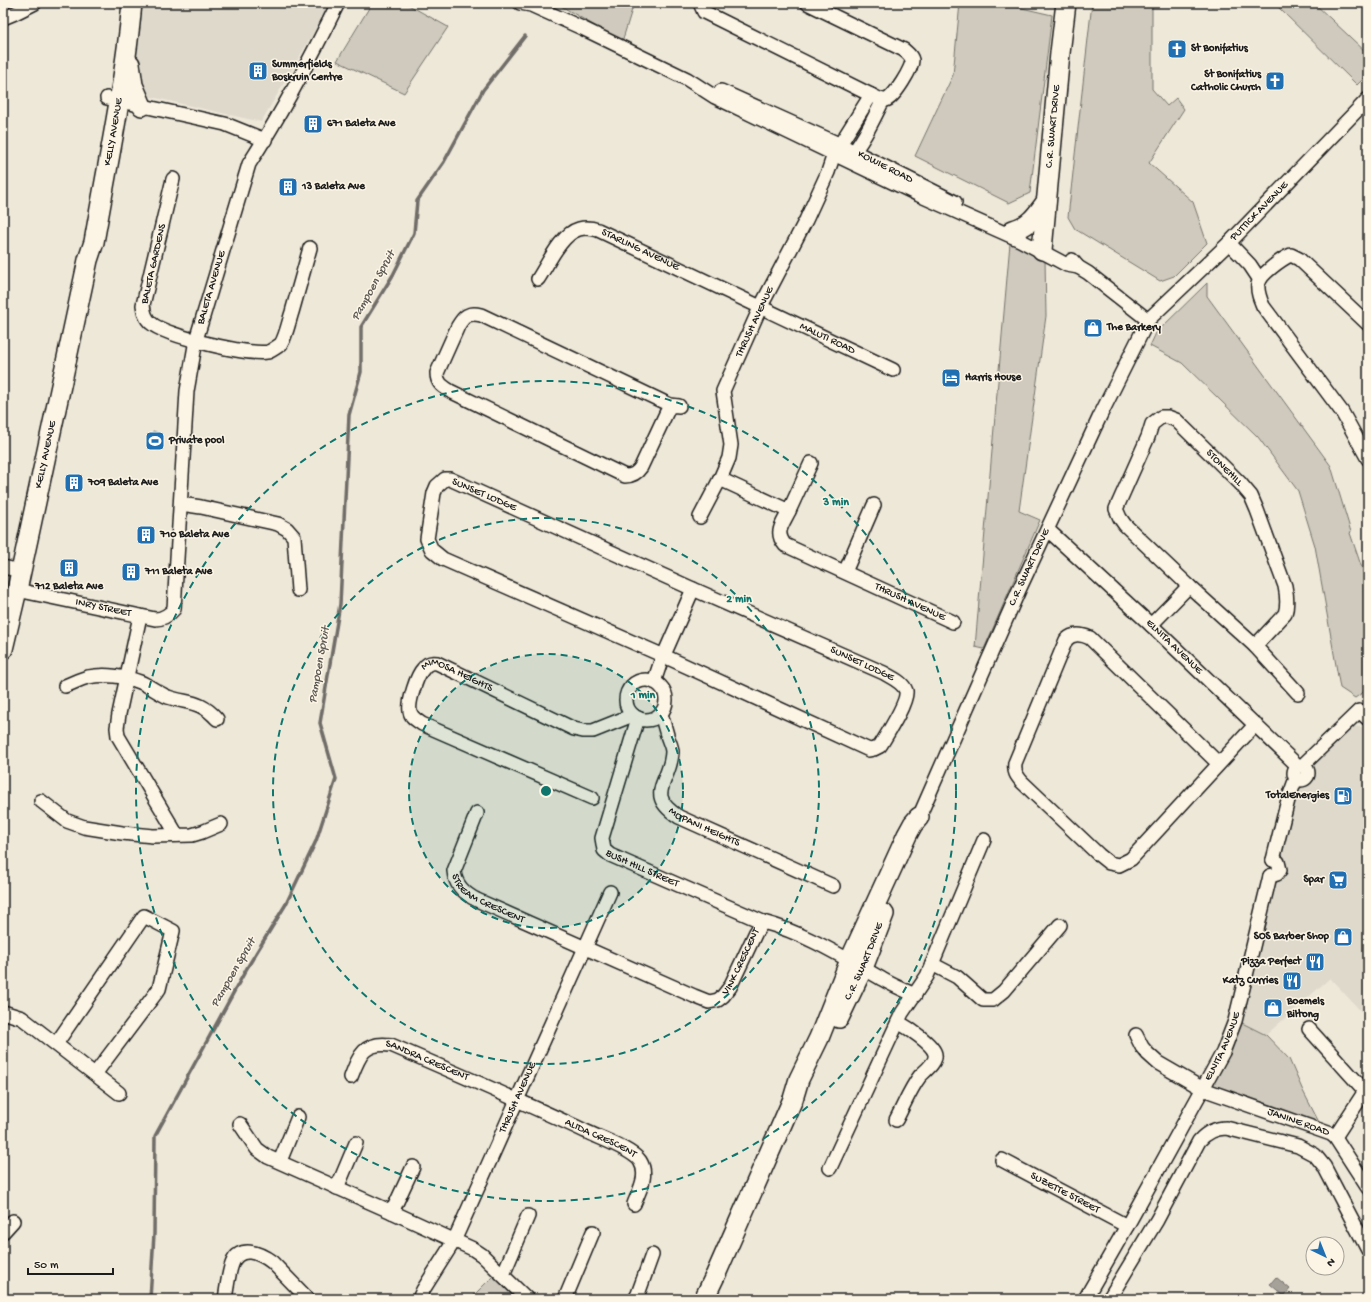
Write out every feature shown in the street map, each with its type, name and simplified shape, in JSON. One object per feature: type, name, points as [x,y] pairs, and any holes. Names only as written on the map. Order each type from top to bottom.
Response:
[{"type":"street","points":[[3,18],[16,14],[35,3]]},
{"type":"street","name":"KELLY AVENUE","points":[[3,649],[18,590],[12,569],[88,260],[94,242],[113,134],[123,117],[126,102],[117,41],[121,3]]},
{"type":"street","points":[[132,3],[128,42],[130,72],[133,85],[126,102],[225,124],[265,140]]},
{"type":"street","name":"BALETA AVENUE","points":[[175,596],[187,392],[196,340],[249,164],[265,140],[317,45],[338,3]]},
{"type":"street","points":[[700,3],[704,12],[877,97],[890,98],[897,90],[911,66],[912,61],[909,54],[904,50],[807,3]]},
{"type":"street","name":"C.R. SWART DRIVE","points":[[1042,246],[1066,3]]},
{"type":"street","name":"KOWIE ROAD","points":[[527,4],[582,28],[687,80],[715,97],[838,149],[919,195],[1069,256],[1078,267],[1088,273],[1148,320]]},
{"type":"street","points":[[828,172],[850,156],[877,97]]},
{"type":"street","name":"THRUSH AVENUE","points":[[700,517],[729,458],[731,445],[723,391],[760,308],[806,220],[838,149],[877,97]]},
{"type":"street","name":"PUTTICK AVENUE","points":[[1148,320],[1229,243],[1368,99]]},
{"type":"street","name":"KELLY AVENUE","points":[[88,260],[87,242],[93,170],[126,102]]},
{"type":"street","name":"KOWIE ROAD","points":[[850,156],[1013,230],[1042,246]]},
{"type":"street","name":"BALETA GARDENS","points":[[173,179],[143,304],[146,318],[158,328],[196,340],[253,352],[269,352],[280,344],[287,328],[310,248]]},
{"type":"street","points":[[1013,230],[1021,228],[1033,219],[1046,202]]},
{"type":"street","name":"STARLING AVENUE","points":[[538,279],[564,238],[579,228],[587,228],[598,230],[760,308]]},
{"type":"street","points":[[1229,243],[1250,265],[1260,280]]},
{"type":"street","points":[[1368,324],[1300,259],[1295,256],[1290,255],[1285,257],[1260,280],[1258,292],[1263,306],[1342,412],[1368,459]]},
{"type":"street","name":"MALUTI ROAD","points":[[760,308],[893,370]]},
{"type":"street","points":[[473,313],[481,315],[674,405],[641,467],[634,475],[625,476],[450,391],[440,384],[437,378],[437,373],[458,326],[467,315],[473,313]]},
{"type":"street","name":"C.R. SWART DRIVE","points":[[704,1299],[793,1099],[799,1079],[856,964],[907,835],[919,817],[1017,596],[1100,416],[1148,320]]},
{"type":"street","name":"STONEHILL","points":[[1161,417],[1168,417],[1176,420],[1240,483],[1251,496],[1285,586],[1287,598],[1285,614],[1255,646],[1189,586],[1125,525],[1116,509],[1152,424],[1161,417]]},
{"type":"street","name":"THRUSH AVENUE","points":[[811,463],[779,532],[780,538],[784,545],[953,622]]},
{"type":"street","name":"SUNSET LODGE","points":[[445,479],[450,479],[693,589],[884,673],[900,682],[906,691],[906,697],[880,746],[869,750],[664,656],[442,559],[432,550],[427,539],[434,494],[437,486],[445,479]]},
{"type":"street","points":[[720,479],[789,511]]},
{"type":"street","points":[[181,504],[278,524],[287,529],[294,537],[298,590]]},
{"type":"street","points":[[845,572],[874,505]]},
{"type":"street","name":"ELNITA AVENUE","points":[[1048,530],[1256,724],[1299,770],[1288,800],[1273,860],[1268,861],[1264,866],[1265,871],[1270,876],[1235,1021],[1223,1052],[1085,1299]]},
{"type":"street","points":[[1151,625],[1189,586]]},
{"type":"street","points":[[654,682],[693,589]]},
{"type":"street","name":"INRY STREET","points":[[18,590],[155,619],[161,619],[170,613],[174,608],[175,596]]},
{"type":"street","points":[[140,616],[117,728],[118,736],[177,835]]},
{"type":"street","points":[[1219,764],[1090,638],[1077,634],[1070,636],[1066,640],[1015,763],[1014,770],[1022,782],[1099,855],[1109,863],[1120,865],[1131,859],[1219,764],[1256,724]]},
{"type":"street","points":[[1255,646],[1298,693]]},
{"type":"street","name":"MIMOSA HEIGHTS","points":[[592,798],[422,724],[413,718],[410,711],[409,701],[419,674],[426,665],[433,662],[437,663],[574,729],[583,731],[593,731],[635,716]]},
{"type":"street","points":[[65,686],[83,678],[93,676],[127,678],[139,682],[169,697],[207,708],[217,719]]},
{"type":"street","points":[[648,680],[654,682],[660,685],[666,696],[666,702],[661,714],[650,720],[644,720],[635,716],[629,709],[627,696],[630,689],[635,684],[648,680]]},
{"type":"street","points":[[1299,770],[1359,711],[1368,719]]},
{"type":"street","name":"MOPANI HEIGHTS","points":[[661,714],[672,752],[660,795],[663,803],[670,812],[679,818],[833,886]]},
{"type":"street","name":"BUSH HILL STREET","points":[[635,716],[618,788],[602,838],[604,850],[610,855],[762,922]]},
{"type":"street","points":[[40,800],[67,821],[84,827],[153,836],[192,835],[221,824]]},
{"type":"street","name":"STREAM CRESCENT","points":[[477,813],[454,871],[454,876],[460,888],[470,896],[584,947]]},
{"type":"street","points":[[830,1168],[902,1013],[928,976],[984,840]]},
{"type":"street","name":"THRUSH AVENUE","points":[[419,1299],[423,1290],[454,1241],[584,947],[610,892]]},
{"type":"street","points":[[56,1044],[144,916],[173,931],[158,989],[95,1074]]},
{"type":"street","name":"VINK CRESCENT","points":[[584,947],[709,1002],[718,1000],[730,987],[762,922],[780,927],[818,943],[915,995]]},
{"type":"street","points":[[932,964],[957,977],[983,1000],[993,1000],[1004,991],[1060,925]]},
{"type":"street","points":[[3,1012],[22,1018],[119,1093]]},
{"type":"street","points":[[896,1120],[912,1088],[932,1063],[936,1054],[933,1049],[914,1032],[898,1022]]},
{"type":"street","points":[[1309,1029],[1366,1090],[1335,1137]]},
{"type":"street","name":"JANINE ROAD","points":[[1136,1035],[1142,1047],[1158,1063],[1203,1089],[1328,1132],[1335,1137],[1368,1188]]},
{"type":"street","name":"SANDRA CRESCENT","points":[[351,1077],[358,1058],[363,1052],[371,1046],[382,1044],[391,1045],[516,1100]]},
{"type":"street","name":"ALIDA CRESCENT","points":[[516,1100],[626,1150],[636,1156],[641,1162],[644,1171],[643,1182],[634,1204]]},
{"type":"street","points":[[280,1162],[298,1116]]},
{"type":"street","points":[[240,1124],[257,1149],[268,1157],[478,1252],[527,1299]]},
{"type":"street","points":[[1109,1299],[1157,1220],[1199,1141],[1205,1134],[1220,1128],[1226,1128],[1298,1146],[1315,1155],[1324,1166],[1368,1250]]},
{"type":"street","points":[[337,1188],[356,1143]]},
{"type":"street","name":"SUZETTE STREET","points":[[1002,1160],[1127,1226]]},
{"type":"street","points":[[392,1212],[413,1167]]},
{"type":"street","points":[[503,1275],[528,1216]]},
{"type":"street","points":[[3,1232],[13,1222]]},
{"type":"street","points":[[565,1299],[593,1232]]},
{"type":"street","points":[[225,1299],[232,1264],[237,1256],[251,1251],[272,1262],[308,1299]]},
{"type":"street","points":[[635,1299],[652,1255]]},
{"type":"shaded area","name":"Summerfields Boskruin Centre","points":[[137,3],[331,3],[261,122],[130,92]]},
{"type":"shaded area","points":[[372,3],[405,3],[448,27],[404,93],[337,61]]},
{"type":"shaded area","points":[[556,3],[634,3],[622,42]]},
{"type":"shaded area","points":[[960,3],[1000,3],[1052,15],[1030,193],[1009,203],[915,156],[953,75]]},
{"type":"shaded area","points":[[1092,3],[1152,3],[1152,89],[1167,106],[1176,98],[1184,109],[1149,163],[1193,202],[1207,243],[1174,276],[1160,281],[1075,229],[1068,217]]},
{"type":"shaded area","points":[[1274,3],[1314,3],[1368,54],[1368,74],[1357,85]]},
{"type":"shaded area","points":[[1010,243],[1045,259],[1046,316],[1019,511],[1040,520],[984,649],[975,647]]},
{"type":"shaded area","points":[[1207,283],[1207,296],[1331,466],[1351,532],[1350,533],[1368,586],[1368,689],[1355,698],[1340,688],[1315,546],[1298,491],[1258,437],[1182,363],[1150,346],[1156,333]]},
{"type":"shaded area","name":"Private pool","points":[[153,431],[161,434],[159,450],[149,448]]},
{"type":"shaded area","points":[[1337,724],[1368,729],[1368,1019],[1330,978],[1266,1035],[1238,1021],[1299,762]]},
{"type":"shaded area","points":[[1238,1021],[1266,1035],[1289,1059],[1322,1128],[1207,1088]]},
{"type":"shaded area","points":[[493,1276],[517,1299],[470,1299]]},
{"type":"shaded area","points":[[1276,1277],[1290,1289],[1284,1296],[1270,1284]]},
{"type":"waterway","name":"Pampoen Spruit","points":[[150,1299],[154,1234],[155,1136],[247,968],[286,904],[316,841],[336,779],[320,723],[340,604],[349,415],[361,372],[361,327],[393,275],[414,233],[417,201],[444,162],[483,90],[525,36]]},
{"type":"place","name":"St Bonifatius","points":[[1177,49]]},
{"type":"place","name":"Summerfields Boskruin Centre","points":[[258,71]]},
{"type":"place","name":"St Bonifatius Catholic Church","points":[[1275,81]]},
{"type":"place","name":"671 Baleta Ave","points":[[313,124]]},
{"type":"place","name":"13 Baleta Ave","points":[[288,187]]},
{"type":"place","name":"The Barkery","points":[[1093,328]]},
{"type":"place","name":"Harris House","points":[[951,378]]},
{"type":"place","name":"Private pool","points":[[155,441]]},
{"type":"place","name":"709 Baleta Ave","points":[[74,483]]},
{"type":"place","name":"710 Baleta Ave","points":[[146,535]]},
{"type":"place","name":"712 Baleta Ave","points":[[69,568]]},
{"type":"place","name":"711 Baleta Ave","points":[[131,572]]},
{"type":"place","name":"TotalEnergies","points":[[1343,796]]},
{"type":"place","name":"Spar","points":[[1338,880]]},
{"type":"place","name":"SOS Barber Shop","points":[[1343,937]]},
{"type":"place","name":"Pizza Perfect","points":[[1315,962]]},
{"type":"place","name":"Katz Curries","points":[[1292,981]]},
{"type":"place","name":"Boemels Biltong","points":[[1273,1008]]}]
